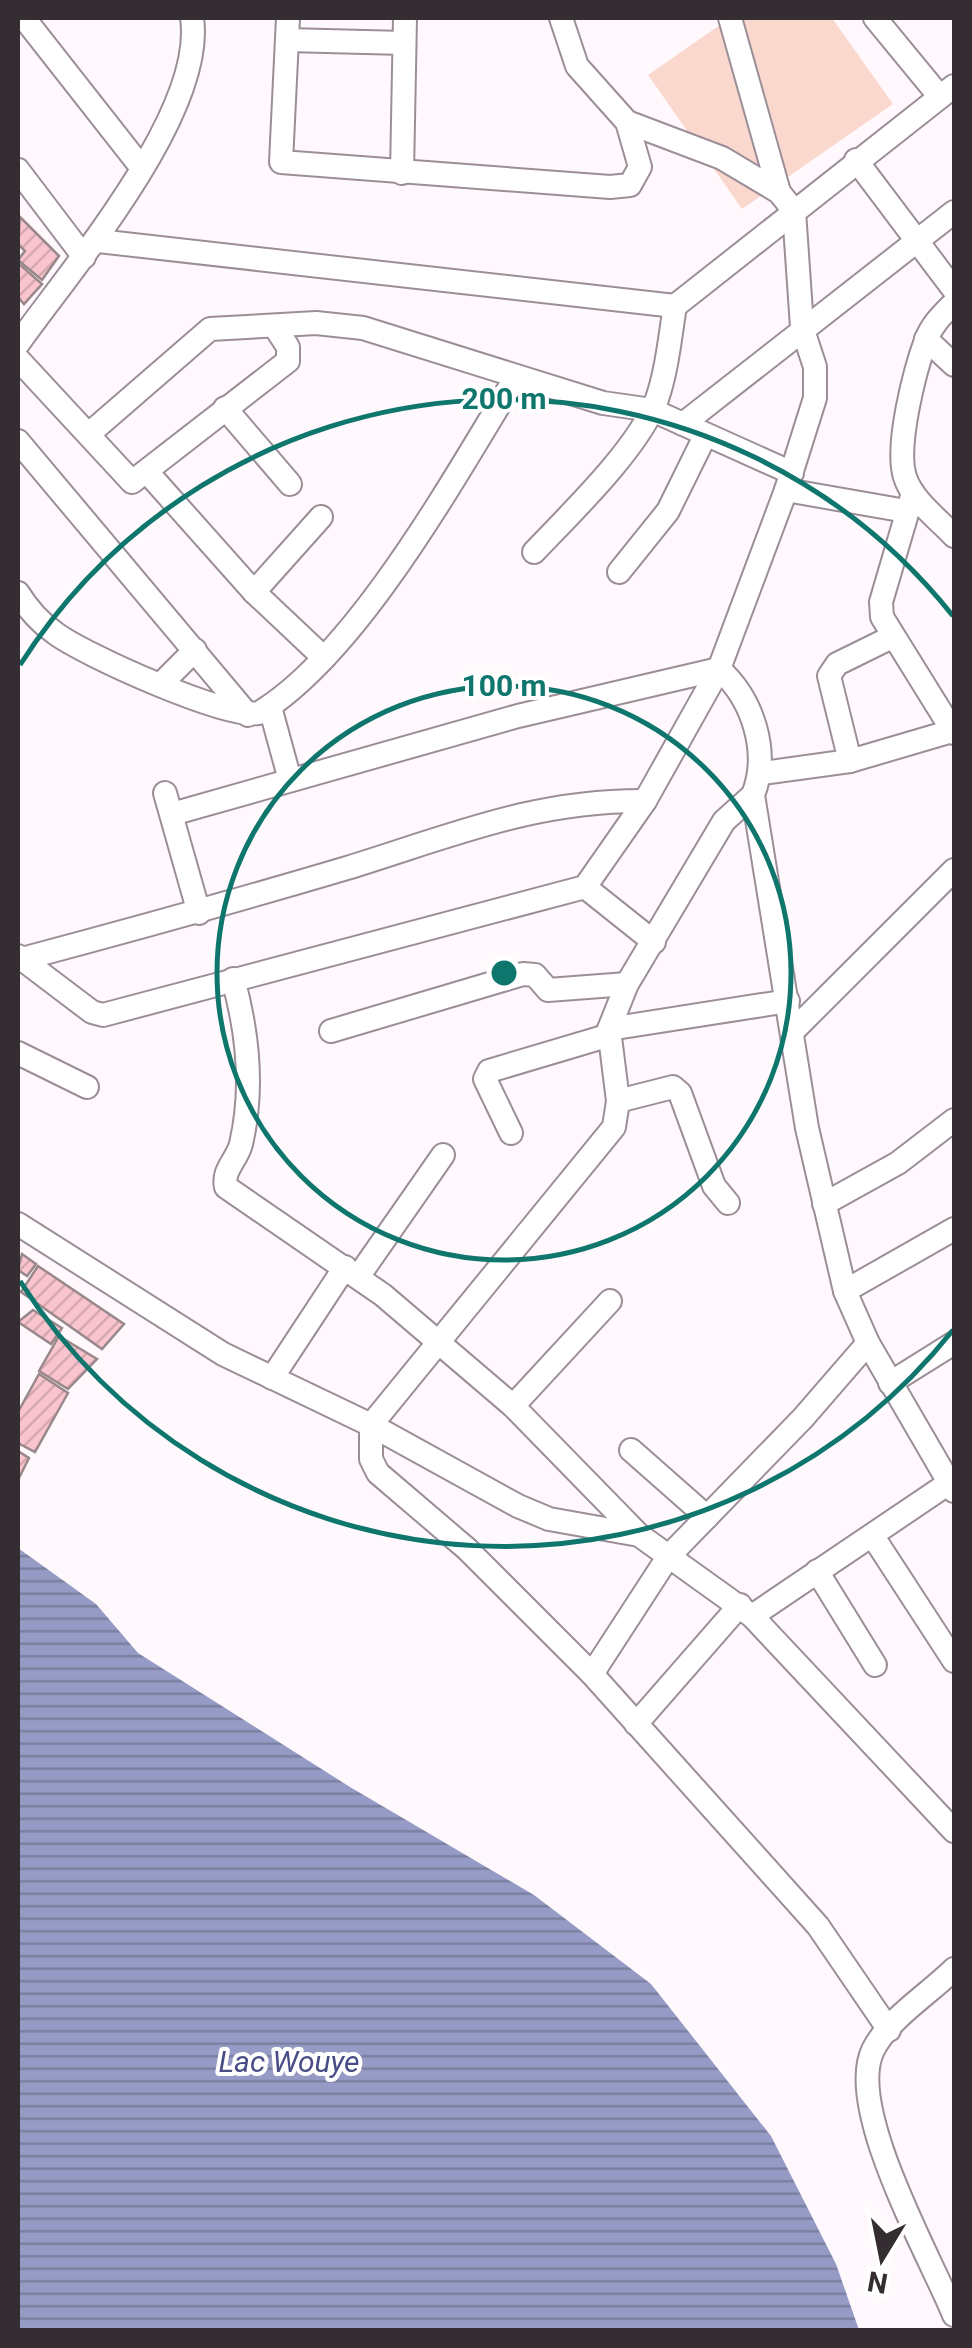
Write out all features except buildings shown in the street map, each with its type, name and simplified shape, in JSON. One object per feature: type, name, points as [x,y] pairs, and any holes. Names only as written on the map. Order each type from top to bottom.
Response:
[{"type":"street","points":[[24,18],[140,167]]},
{"type":"street","points":[[18,344],[91,249],[140,167],[183,81],[192,48],[192,18]]},
{"type":"street","points":[[402,172],[404,18]]},
{"type":"street","points":[[404,43],[287,28],[281,162],[630,185],[640,167],[627,122],[577,66],[560,18]]},
{"type":"street","points":[[20,958],[97,1014],[585,887],[645,801],[719,669],[789,482],[815,398],[815,366],[802,327],[794,212],[779,192],[730,18]]},
{"type":"street","points":[[534,552],[608,472],[652,410],[662,381],[675,306],[947,91],[876,18]]},
{"type":"street","points":[[627,122],[722,158],[779,192]]},
{"type":"street","points":[[856,160],[954,290]]},
{"type":"street","points":[[19,174],[91,249],[675,306]]},
{"type":"street","points":[[682,424],[954,212]]},
{"type":"street","points":[[889,2030],[818,1926],[592,1674],[467,1549],[378,1473],[370,1459],[370,1425],[614,1127],[618,1101],[609,1032],[627,984],[724,820],[758,784],[953,732],[892,637],[882,617],[881,602],[910,502],[902,464],[904,434],[926,340],[954,303]]},
{"type":"street","points":[[90,434],[210,329],[316,323],[363,328],[603,403],[652,410],[789,482],[910,502],[954,536]]},
{"type":"street","points":[[18,359],[127,479],[137,482],[288,362],[288,348],[275,327]]},
{"type":"street","points":[[926,340],[954,365]]},
{"type":"street","points":[[258,711],[324,658],[392,570],[516,377]]},
{"type":"street","points":[[226,408],[290,484]]},
{"type":"street","points":[[618,572],[668,511],[704,436]]},
{"type":"street","points":[[18,442],[194,650],[258,711],[290,780]]},
{"type":"street","points":[[148,472],[254,592],[324,658]]},
{"type":"street","points":[[254,592],[321,517]]},
{"type":"street","points":[[18,593],[32,614],[58,636],[161,684],[258,711]]},
{"type":"street","points":[[850,760],[828,676],[837,664],[892,637]]},
{"type":"street","points":[[161,684],[194,650]]},
{"type":"street","points":[[198,912],[168,804],[290,780],[518,716],[719,669]]},
{"type":"street","points":[[636,1724],[746,1611],[874,1538],[950,1476],[890,1383],[845,1291],[806,1128],[745,700],[740,687],[719,669]]},
{"type":"street","points":[[20,958],[198,912],[524,811],[585,802],[645,801]]},
{"type":"street","points":[[794,1030],[954,870]]},
{"type":"street","points":[[585,887],[654,942]]},
{"type":"street","points":[[331,1031],[523,974],[535,976],[548,990],[627,984]]},
{"type":"street","points":[[232,979],[249,1042],[242,1142],[226,1172],[226,1187],[351,1272],[438,1342],[512,1406],[639,1534],[746,1611],[954,1831]]},
{"type":"street","points":[[511,1133],[485,1079],[488,1071],[609,1032],[788,1001]]},
{"type":"street","points":[[18,1053],[86,1087]]},
{"type":"street","points":[[618,1101],[662,1088],[673,1087],[680,1093],[714,1186],[728,1202]]},
{"type":"street","points":[[824,1204],[898,1163],[954,1120]]},
{"type":"street","points":[[272,1378],[443,1155]]},
{"type":"street","points":[[18,1224],[139,1305],[272,1378],[549,1519],[639,1534]]},
{"type":"street","points":[[845,1291],[954,1229]]},
{"type":"street","points":[[512,1406],[610,1301]]},
{"type":"street","points":[[592,1674],[668,1557],[868,1343]]},
{"type":"street","points":[[890,1383],[954,1343]]},
{"type":"street","points":[[631,1450],[706,1517]]},
{"type":"street","points":[[874,1538],[954,1661]]},
{"type":"street","points":[[818,1571],[875,1665]]},
{"type":"street","points":[[954,1969],[889,2030],[874,2050],[868,2069],[868,2110],[954,2315]]},
{"type":"shaded area","points":[[730,18],[832,18],[893,104],[742,209],[648,75]]},
{"type":"water","name":"Lac Wouye","points":[[18,1548],[96,1604],[138,1653],[350,1787],[534,1895],[651,1984],[771,2136],[836,2264],[859,2330],[18,2330]]}]
